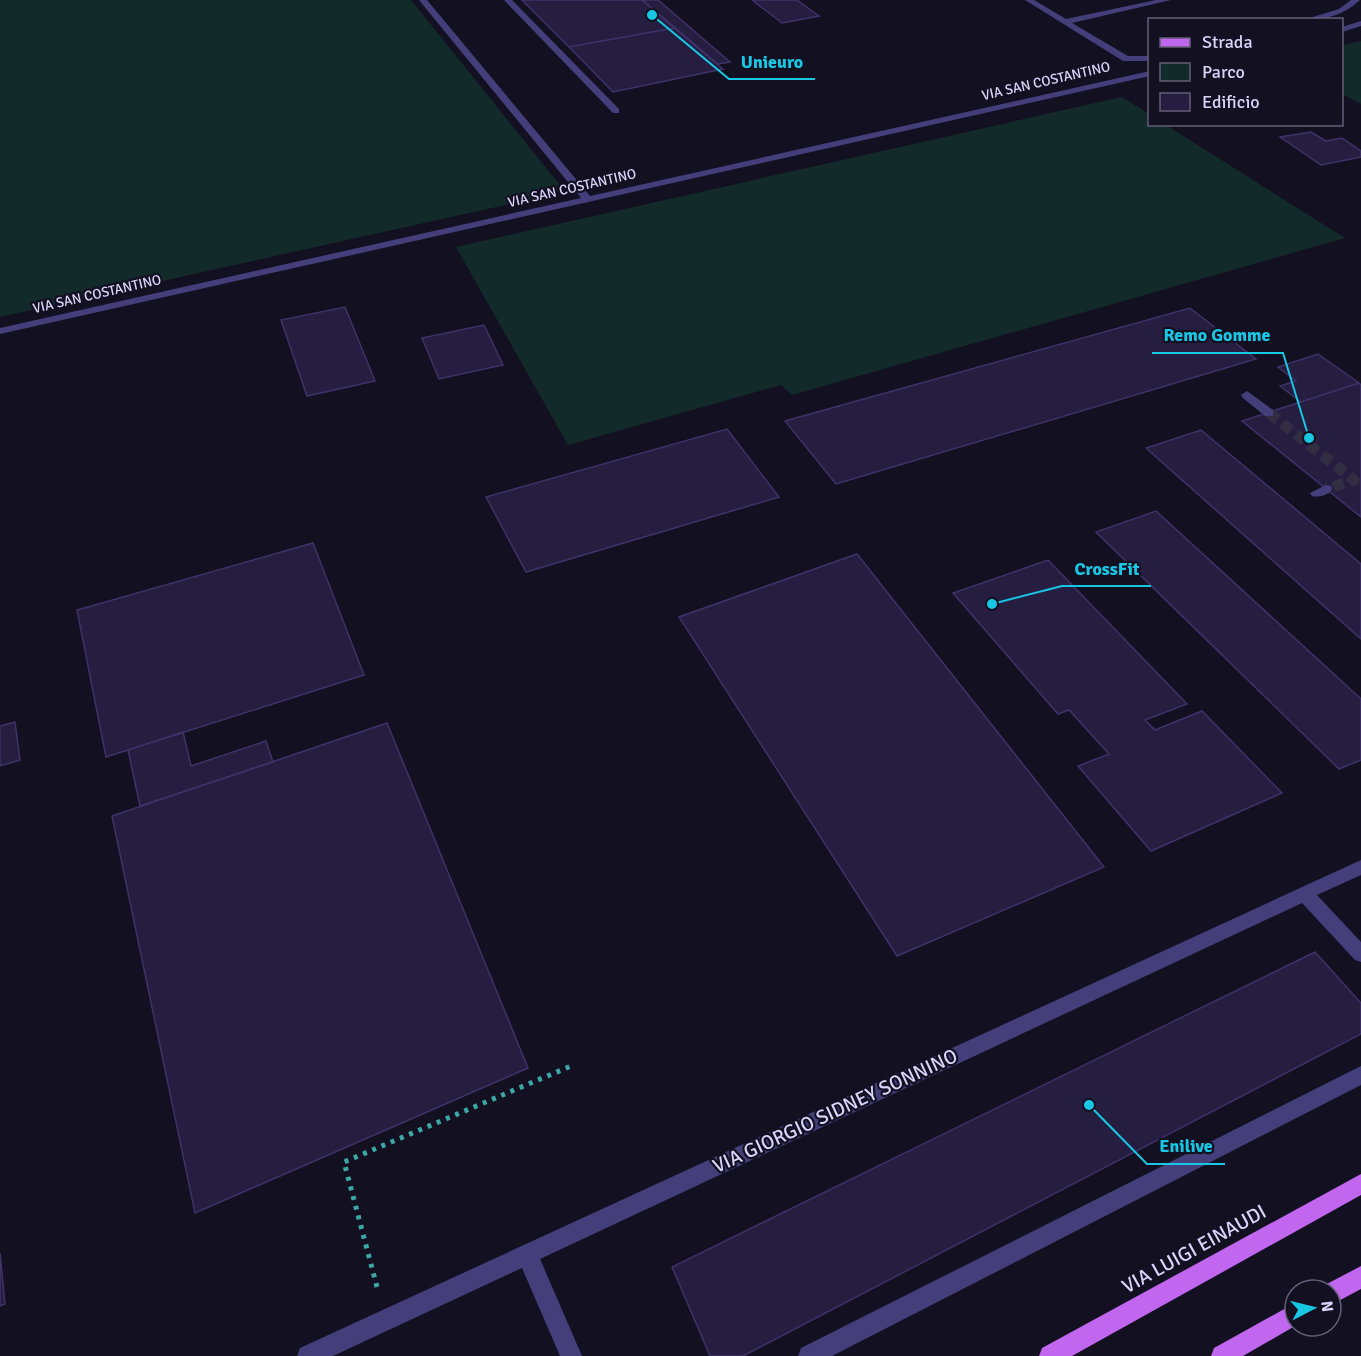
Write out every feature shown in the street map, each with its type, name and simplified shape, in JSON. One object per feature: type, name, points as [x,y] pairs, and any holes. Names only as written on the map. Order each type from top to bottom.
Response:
[{"type":"main road","name":"VIA LUIGI EINAUDI","points":[[1050,1356],[1361,1184]]},
{"type":"main road","points":[[1343,1287],[1361,1277]]},
{"type":"main road","points":[[1222,1356],[1283,1321]]},
{"type":"street","points":[[423,0],[588,200]]},
{"type":"street","points":[[508,0],[616,111]]},
{"type":"street","points":[[1029,0],[1126,59],[1148,58]]},
{"type":"street","points":[[1065,22],[1167,0]]},
{"type":"street","points":[[1315,18],[1342,11],[1356,0]]},
{"type":"street","points":[[1343,29],[1361,23]]},
{"type":"street","points":[[1343,30],[1361,28]]},
{"type":"street","name":"VIA SAN COSTANTINO","points":[[0,331],[1148,74]]},
{"type":"street","points":[[1246,395],[1269,412]]},
{"type":"street","name":"VIA GIORGIO SIDNEY SONNINO","points":[[308,1356],[1361,867]]},
{"type":"street","points":[[1304,893],[1361,954]]},
{"type":"street","points":[[809,1356],[1361,1076]]},
{"type":"street","points":[[527,1255],[568,1355]]},
{"type":"path","points":[[386,1320],[344,1162],[571,1066]]},
{"type":"green space","points":[[0,0],[411,0],[563,189],[555,194],[0,317]]},
{"type":"green space","points":[[1361,41],[1361,104],[1343,95],[1343,45]]},
{"type":"green space","points":[[1122,97],[1148,113],[1148,126],[1168,126],[1345,238],[792,395],[781,385],[568,445],[456,247]]},
{"type":"building","points":[[522,0],[642,0],[674,28],[569,47]]},
{"type":"building","points":[[642,0],[658,0],[730,62],[718,64]]},
{"type":"building","points":[[752,0],[797,0],[819,16],[782,23]]},
{"type":"building","points":[[674,28],[723,69],[613,92],[569,47]]},
{"type":"building","points":[[1311,132],[1326,141],[1342,138],[1361,151],[1361,157],[1321,165],[1280,137]]},
{"type":"building","points":[[345,307],[375,381],[307,396],[281,320]]},
{"type":"building","points":[[1190,308],[1256,359],[836,484],[785,421]]},
{"type":"building","points":[[484,325],[503,365],[439,379],[422,338]]},
{"type":"building","points":[[1318,354],[1359,383],[1301,402],[1280,386],[1296,381],[1278,367]]},
{"type":"building","points":[[1359,383],[1361,385],[1361,517],[1242,421]]},
{"type":"building","points":[[727,429],[779,497],[526,572],[486,497]]},
{"type":"building","points":[[1201,430],[1361,564],[1361,639],[1146,448]]},
{"type":"building","points":[[1156,511],[1361,699],[1361,760],[1339,769],[1096,532]]},
{"type":"building","points":[[313,543],[364,675],[106,757],[77,610]]},
{"type":"building","points":[[857,554],[1104,867],[897,956],[679,617]]},
{"type":"building","points":[[1048,560],[1187,704],[1145,720],[1155,730],[1202,711],[1282,793],[1151,851],[1078,766],[1109,754],[1069,710],[1058,714],[953,593]]},
{"type":"building","points":[[15,722],[20,760],[0,766],[0,726]]},
{"type":"building","points":[[387,723],[528,1068],[195,1213],[112,816]]},
{"type":"building","points":[[183,732],[191,766],[266,741],[273,762],[140,806],[128,750]]},
{"type":"building","points":[[1315,952],[1361,1003],[1361,1034],[743,1356],[710,1356],[672,1267]]},
{"type":"building","points":[[0,1253],[5,1304],[0,1306]]},
{"type":"tunnel","points":[[1269,413],[1354,480],[1326,489]]},
{"type":"place","name":"Unieuro","points":[[652,15]]},
{"type":"place","name":"Remo Gomme","points":[[1309,438]]},
{"type":"place","name":"CrossFit","points":[[992,604]]},
{"type":"place","name":"Enilive","points":[[1089,1105]]}]
